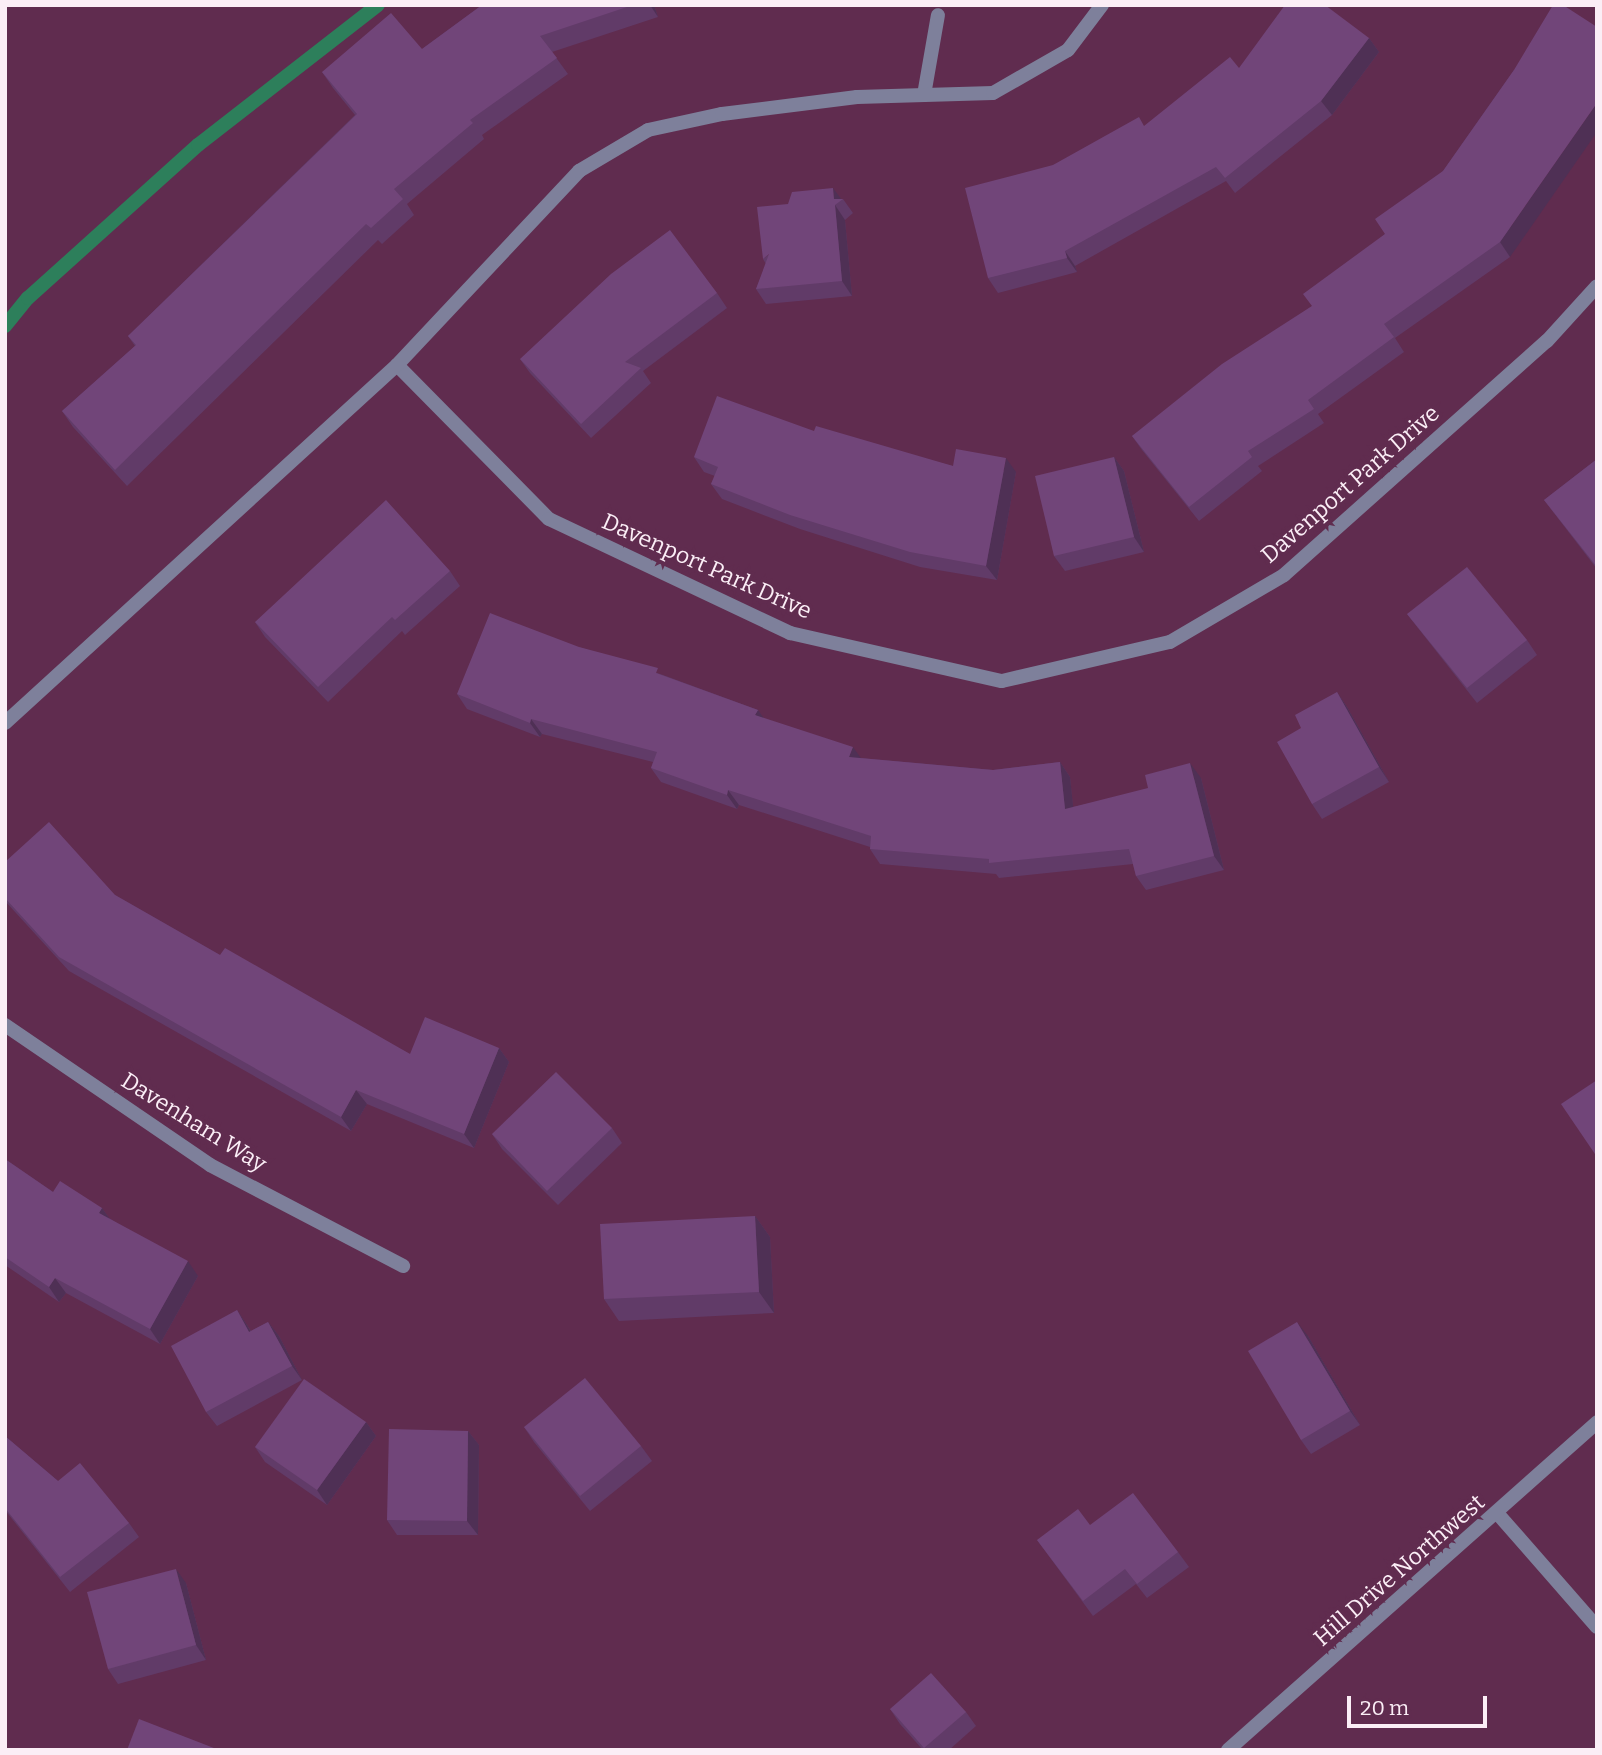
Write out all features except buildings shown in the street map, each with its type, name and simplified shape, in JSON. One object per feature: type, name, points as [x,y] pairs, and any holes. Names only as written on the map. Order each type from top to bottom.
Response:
[{"type":"street","points":[[5,723],[397,365],[579,171],[648,130],[722,114],[844,99],[993,93],[1068,50],[1102,5]]},
{"type":"street","points":[[924,95],[938,15]]},
{"type":"street","name":"Davenport Park Drive","points":[[397,365],[549,519],[790,634],[1002,681],[1170,642],[1283,575],[1547,341],[1597,286]]},
{"type":"street","name":"Davenham Way","points":[[5,1026],[210,1165],[403,1266]]},
{"type":"street","name":"Hill Drive Northwest","points":[[1228,1750],[1498,1514],[1597,1422]]},
{"type":"street","points":[[1498,1514],[1597,1627]]},
{"type":"waterway","points":[[5,326],[28,298],[198,145],[378,5]]}]
